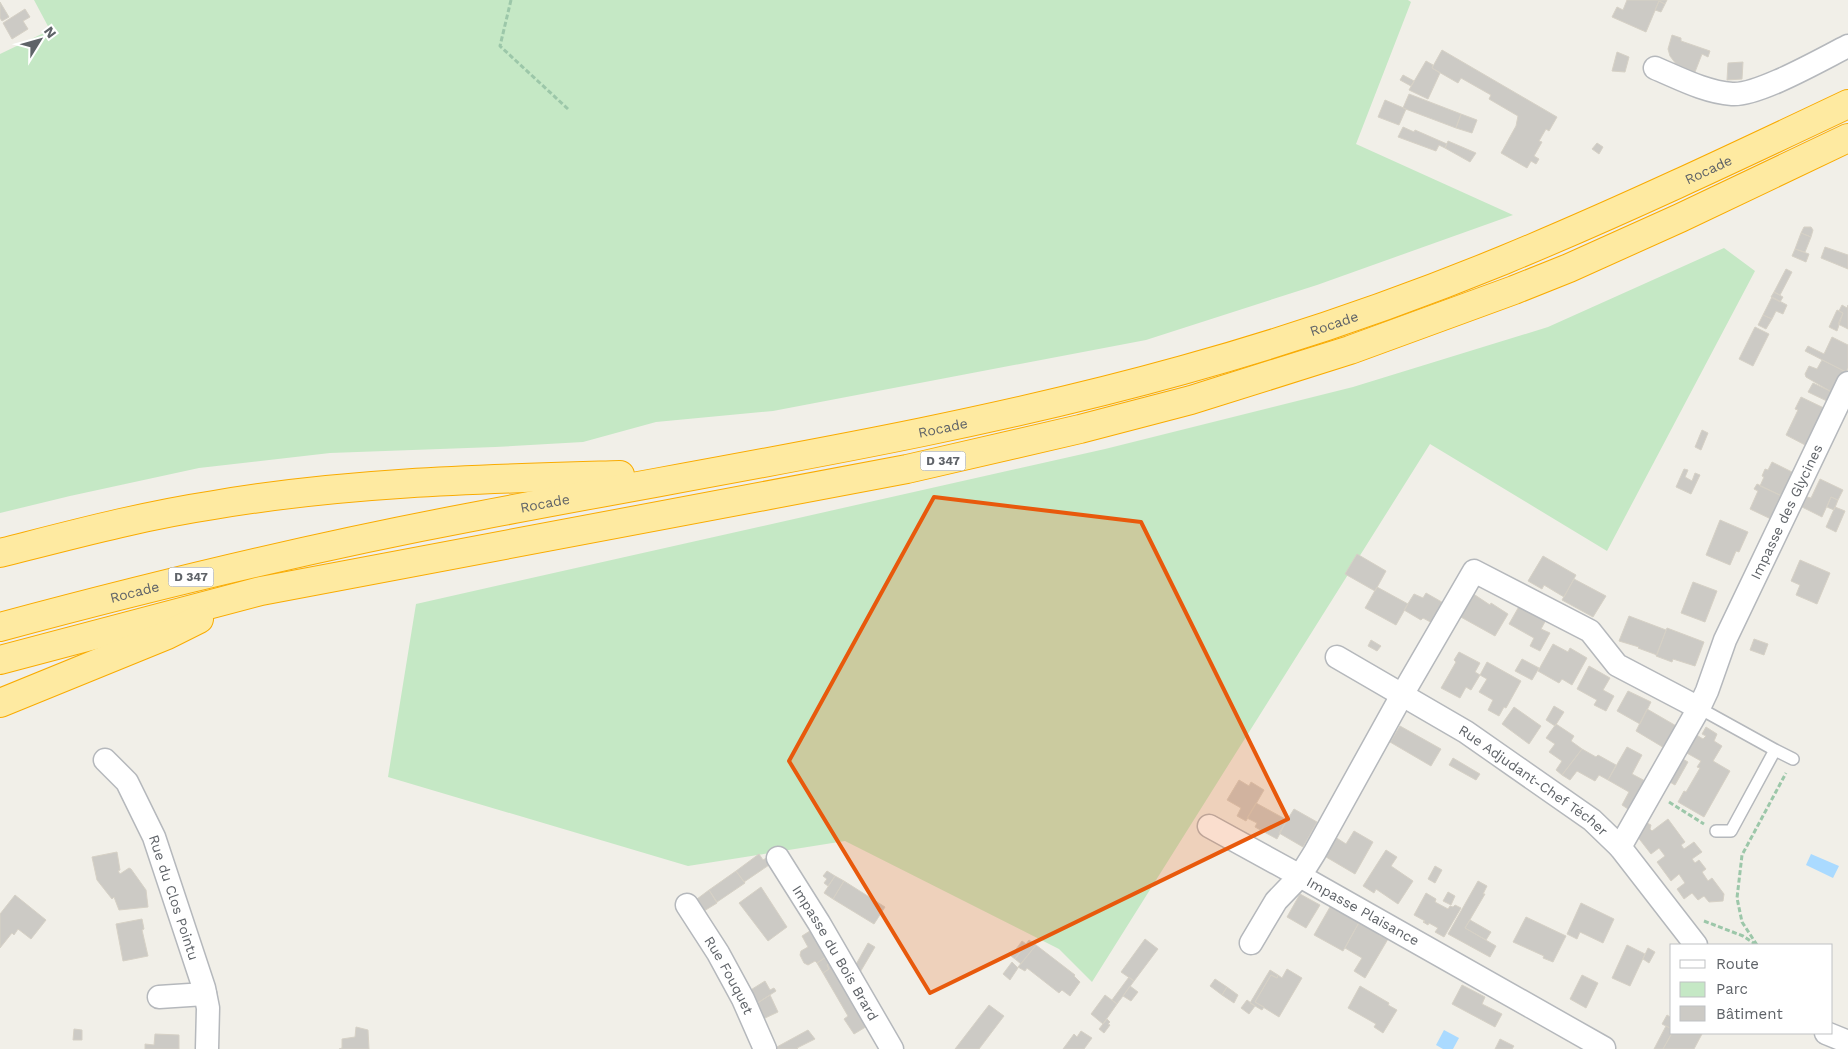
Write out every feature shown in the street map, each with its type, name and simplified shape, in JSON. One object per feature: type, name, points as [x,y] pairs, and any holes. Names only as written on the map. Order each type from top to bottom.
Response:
[{"type":"highway","name":"Rocade","points":[[0,627],[161,584],[276,557],[432,524],[897,436],[1054,403],[1179,371],[1285,340],[1393,303],[1516,255],[1666,189],[1848,104]]},
{"type":"highway","name":"D 347","points":[[0,660],[261,591],[907,469],[1080,430],[1191,400],[1350,350],[1514,290],[1569,268],[1680,218],[1848,138]]},
{"type":"highway","points":[[0,553],[180,510],[308,492],[519,478],[707,473]]},
{"type":"highway","points":[[0,703],[167,635],[261,591]]},
{"type":"street","points":[[1655,68],[1703,88],[1732,94],[1758,90],[1848,46]]},
{"type":"street","name":"Impasse des Glycines","points":[[1620,847],[1699,708],[1725,640],[1848,383]]},
{"type":"street","name":"Impasse Plaisance","points":[[1605,1049],[1300,876],[1474,571],[1590,631],[1617,665],[1699,708]]},
{"type":"street","name":"Rue Adjudant-Chef Técher","points":[[1337,657],[1466,732],[1592,820],[1620,847],[1695,944]]},
{"type":"street","name":"Rue du Clos Pointu","points":[[105,760],[127,782],[154,837],[205,994],[208,1028],[207,1049]]},
{"type":"street","points":[[1209,826],[1300,876],[1276,901],[1251,943]]},
{"type":"street","name":"Impasse du Bois Brard","points":[[778,858],[819,923],[892,1049]]},
{"type":"street","name":"Rue Fouquet","points":[[687,905],[718,953],[743,999],[765,1049]]},
{"type":"street","points":[[159,997],[205,994]]},
{"type":"street","points":[[1828,1034],[1848,1042]]},
{"type":"lane","points":[[1699,708],[1793,759]]},
{"type":"lane","points":[[1716,830],[1731,831],[1775,750]]},
{"type":"path","points":[[511,0],[500,46],[568,109]]},
{"type":"path","points":[[1756,944],[1742,922],[1737,898],[1742,855],[1793,759]]},
{"type":"path","points":[[1651,792],[1716,830]]},
{"type":"path","points":[[1731,932],[1743,936],[1755,944]]},
{"type":"highlighted area","points":[[934,497],[1141,522],[1288,819],[930,993],[789,761]]},
{"type":"green space","points":[[34,0],[1408,0],[1411,2],[1356,144],[1513,215],[1317,285],[1146,340],[773,411],[656,422],[583,442],[330,453],[199,468],[0,513],[0,54],[50,30]]},
{"type":"green space","points":[[1724,248],[1755,271],[1607,551],[1430,444],[1092,982],[1059,949],[845,841],[688,866],[388,777],[416,604],[1105,449],[1353,387],[1548,327]]},
{"type":"water","points":[[1811,854],[1839,866],[1833,878],[1806,865]]},
{"type":"water","points":[[1444,1030],[1459,1038],[1453,1049],[1443,1049],[1436,1045]]},
{"type":"building","points":[[1627,0],[1667,0],[1665,4],[1659,1],[1646,32],[1612,17],[1617,7],[1623,10]]},
{"type":"building","points":[[1659,1],[1665,4],[1661,12],[1655,10]]},
{"type":"building","points":[[0,2],[9,17],[2,21],[0,18]]},
{"type":"building","points":[[25,9],[30,17],[23,21],[28,29],[12,39],[3,23]]},
{"type":"building","points":[[1672,35],[1681,38],[1681,41],[1710,51],[1708,57],[1702,54],[1695,72],[1676,64],[1670,56],[1668,49]]},
{"type":"building","points":[[1442,50],[1557,117],[1549,131],[1546,129],[1539,141],[1542,142],[1534,156],[1539,159],[1536,164],[1531,161],[1527,168],[1501,153],[1516,126],[1518,116],[1489,99],[1491,95],[1461,78],[1458,83],[1432,68]]},
{"type":"building","points":[[1617,52],[1629,57],[1625,72],[1612,71]]},
{"type":"building","points":[[1426,61],[1433,65],[1432,68],[1440,73],[1428,99],[1409,90]]},
{"type":"building","points":[[1743,62],[1742,79],[1727,80],[1728,63]]},
{"type":"building","points":[[1403,75],[1414,81],[1411,86],[1400,80]]},
{"type":"building","points":[[1409,94],[1461,114],[1456,128],[1403,108]]},
{"type":"building","points":[[1385,100],[1406,109],[1399,125],[1378,117]]},
{"type":"building","points":[[1461,114],[1477,120],[1472,133],[1456,128]]},
{"type":"building","points":[[1403,127],[1414,132],[1415,130],[1447,144],[1445,148],[1439,145],[1436,151],[1398,137]]},
{"type":"building","points":[[1448,141],[1476,153],[1470,162],[1445,148]]},
{"type":"building","points":[[1597,143],[1603,147],[1599,154],[1592,149]]},
{"type":"building","points":[[1804,227],[1811,227],[1813,230],[1811,237],[1801,233]]},
{"type":"building","points":[[1801,233],[1811,237],[1805,252],[1795,249]]},
{"type":"building","points":[[1825,247],[1848,255],[1848,269],[1821,258]]},
{"type":"building","points":[[1795,249],[1809,254],[1806,262],[1792,256]]},
{"type":"building","points":[[1786,269],[1792,272],[1780,295],[1774,292]]},
{"type":"building","points":[[1774,292],[1783,297],[1780,302],[1771,297]]},
{"type":"building","points":[[1772,297],[1787,305],[1783,314],[1776,311],[1772,319],[1763,315]]},
{"type":"building","points":[[1842,305],[1847,308],[1848,305],[1848,329],[1838,324],[1843,313],[1839,311]]},
{"type":"building","points":[[1837,310],[1843,313],[1837,331],[1829,327]]},
{"type":"building","points":[[1763,315],[1772,319],[1766,329],[1758,325]]},
{"type":"building","points":[[1755,327],[1769,334],[1753,366],[1739,359]]},
{"type":"building","points":[[1832,337],[1848,345],[1848,368],[1846,372],[1805,351],[1808,346],[1824,354]]},
{"type":"building","points":[[1822,360],[1846,372],[1835,394],[1806,377],[1805,374],[1809,366],[1817,369]]},
{"type":"building","points":[[1813,383],[1834,393],[1829,402],[1808,392]]},
{"type":"building","points":[[1801,397],[1828,410],[1809,447],[1786,435],[1798,410],[1795,409]]},
{"type":"building","points":[[1702,430],[1708,433],[1701,450],[1695,447]]},
{"type":"building","points":[[1772,462],[1796,474],[1784,497],[1760,486],[1765,469],[1768,470]]},
{"type":"building","points":[[1684,469],[1688,470],[1685,477],[1692,481],[1695,473],[1700,475],[1691,494],[1676,487]]},
{"type":"building","points":[[1820,479],[1843,490],[1838,500],[1831,497],[1822,517],[1802,507],[1807,497],[1811,498]]},
{"type":"building","points":[[1757,484],[1784,497],[1773,520],[1750,509],[1758,491],[1754,489]]},
{"type":"building","points":[[1831,497],[1838,500],[1834,510],[1827,507]]},
{"type":"building","points":[[1835,507],[1845,511],[1836,532],[1826,527]]},
{"type":"building","points":[[1720,520],[1748,532],[1739,552],[1736,551],[1730,565],[1706,555]]},
{"type":"building","points":[[1357,554],[1386,571],[1375,591],[1345,574]]},
{"type":"building","points":[[1543,556],[1576,575],[1564,597],[1544,585],[1542,589],[1528,581]]},
{"type":"building","points":[[1800,560],[1830,573],[1817,604],[1796,595],[1800,585],[1791,581]]},
{"type":"building","points":[[1574,579],[1606,596],[1593,617],[1562,600]]},
{"type":"building","points":[[1693,582],[1717,591],[1705,622],[1681,613]]},
{"type":"building","points":[[1377,587],[1408,604],[1396,625],[1365,608]]},
{"type":"building","points":[[1426,593],[1447,605],[1436,625],[1423,618],[1421,620],[1404,610],[1414,594],[1423,598]]},
{"type":"building","points":[[1472,593],[1508,614],[1495,636],[1459,616]]},
{"type":"building","points":[[1521,603],[1547,618],[1541,629],[1550,633],[1540,651],[1530,646],[1534,638],[1509,624]]},
{"type":"building","points":[[1629,616],[1666,630],[1657,655],[1619,641]]},
{"type":"building","points":[[1667,628],[1704,642],[1695,666],[1673,659],[1672,662],[1656,656]]},
{"type":"building","points":[[1754,639],[1768,644],[1764,655],[1750,650]]},
{"type":"building","points":[[1371,640],[1381,646],[1377,651],[1368,646]]},
{"type":"building","points":[[1553,644],[1568,652],[1570,648],[1587,658],[1572,685],[1562,679],[1559,683],[1538,671]]},
{"type":"building","points":[[1459,652],[1480,663],[1475,672],[1480,675],[1471,690],[1466,687],[1460,698],[1441,688],[1456,662],[1454,660]]},
{"type":"building","points":[[1522,659],[1539,668],[1532,680],[1515,671]]},
{"type":"building","points":[[1487,662],[1521,681],[1506,708],[1504,707],[1499,716],[1488,710],[1493,700],[1479,692],[1487,679],[1480,675]]},
{"type":"building","points":[[1589,666],[1610,678],[1603,690],[1614,696],[1606,711],[1594,705],[1597,700],[1577,689]]},
{"type":"building","points":[[1628,691],[1651,702],[1640,724],[1617,711]]},
{"type":"building","points":[[1554,706],[1564,712],[1555,726],[1546,720]]},
{"type":"building","points":[[1514,707],[1541,726],[1529,744],[1502,724]]},
{"type":"building","points":[[1647,709],[1678,727],[1666,749],[1636,731]]},
{"type":"building","points":[[1556,724],[1574,736],[1571,741],[1582,749],[1562,775],[1556,770],[1562,761],[1549,752],[1555,744],[1546,738]]},
{"type":"building","points":[[1400,726],[1441,749],[1431,766],[1390,742]]},
{"type":"building","points":[[1706,727],[1717,734],[1714,741],[1722,746],[1713,761],[1730,771],[1704,817],[1678,802],[1700,768],[1697,767],[1701,761],[1685,752],[1695,734],[1703,739],[1706,736],[1702,734]]},
{"type":"building","points":[[1627,747],[1642,755],[1632,774],[1647,782],[1631,811],[1622,805],[1629,792],[1608,780]]},
{"type":"building","points":[[1582,749],[1616,765],[1608,780],[1599,775],[1595,781],[1577,771],[1570,780],[1562,775]]},
{"type":"building","points":[[1453,758],[1480,774],[1476,780],[1449,765]]},
{"type":"building","points":[[1681,758],[1688,762],[1675,785],[1668,781]]},
{"type":"building","points":[[1239,780],[1249,786],[1251,782],[1264,790],[1246,821],[1237,816],[1241,808],[1227,800]]},
{"type":"building","points":[[1256,803],[1287,820],[1277,839],[1255,827],[1257,823],[1247,818]]},
{"type":"building","points":[[1294,809],[1317,822],[1303,847],[1279,833]]},
{"type":"building","points":[[1668,819],[1685,842],[1681,845],[1684,849],[1694,842],[1702,852],[1692,859],[1695,863],[1699,860],[1706,869],[1702,872],[1708,881],[1712,878],[1724,894],[1723,901],[1709,902],[1704,896],[1698,900],[1692,893],[1684,899],[1677,889],[1685,883],[1679,874],[1671,881],[1657,862],[1665,856],[1659,848],[1651,854],[1637,836],[1645,822],[1651,825],[1650,829],[1652,831]]},
{"type":"building","points":[[1354,831],[1373,842],[1355,874],[1321,854],[1332,835],[1346,844]]},
{"type":"building","points":[[1386,850],[1397,857],[1391,866],[1413,881],[1398,904],[1376,889],[1374,893],[1363,886]]},
{"type":"building","points":[[117,852],[120,870],[118,871],[120,874],[129,868],[131,869],[146,890],[148,907],[119,910],[114,897],[112,899],[97,880],[92,857]]},
{"type":"building","points":[[759,854],[763,860],[768,857],[772,863],[744,882],[736,871]]},
{"type":"building","points":[[1435,866],[1442,870],[1435,883],[1428,879]]},
{"type":"building","points":[[736,871],[745,883],[717,902],[709,890]]},
{"type":"building","points":[[827,871],[835,876],[828,886],[824,883],[827,879],[823,876]]},
{"type":"building","points":[[835,876],[844,881],[833,899],[824,893]]},
{"type":"building","points":[[844,881],[885,907],[874,924],[833,899]]},
{"type":"building","points":[[1478,881],[1487,886],[1483,894],[1485,894],[1465,928],[1496,946],[1490,957],[1448,934]]},
{"type":"building","points":[[761,887],[787,927],[768,941],[739,903]]},
{"type":"building","points":[[709,890],[717,903],[704,911],[697,899]]},
{"type":"building","points":[[1448,892],[1455,896],[1451,905],[1443,901]]},
{"type":"building","points":[[1426,893],[1436,899],[1435,902],[1448,909],[1450,906],[1453,907],[1455,905],[1461,908],[1444,937],[1435,932],[1438,928],[1429,923],[1428,925],[1423,922],[1425,921],[1414,915]]},
{"type":"building","points":[[1300,894],[1320,905],[1306,928],[1287,917]]},
{"type":"building","points":[[15,895],[46,920],[31,939],[18,929],[14,935],[12,933],[0,948],[0,914]]},
{"type":"building","points":[[1581,903],[1614,919],[1603,943],[1580,932],[1577,939],[1567,934]]},
{"type":"building","points":[[1342,906],[1362,917],[1343,951],[1314,935],[1330,907],[1339,912]]},
{"type":"building","points":[[1362,917],[1382,929],[1379,935],[1388,939],[1365,978],[1354,971],[1362,958],[1345,948]]},
{"type":"building","points":[[1526,917],[1566,936],[1553,962],[1513,942]]},
{"type":"building","points":[[142,919],[144,929],[142,930],[148,956],[123,961],[116,924]]},
{"type":"building","points":[[1470,920],[1491,932],[1486,940],[1465,928]]},
{"type":"building","points":[[813,929],[829,955],[817,963],[815,961],[808,965],[804,963],[800,955],[801,951],[808,947],[802,936]]},
{"type":"building","points":[[1145,939],[1158,949],[1134,981],[1121,972]]},
{"type":"building","points":[[1029,940],[1036,945],[1021,964],[1015,959]]},
{"type":"building","points":[[1022,941],[1026,944],[1015,959],[1011,956]]},
{"type":"building","points":[[868,943],[875,947],[859,974],[854,968]]},
{"type":"building","points":[[1036,945],[1075,975],[1080,982],[1070,996],[1062,990],[1059,993],[1027,968],[1025,971],[1018,967]]},
{"type":"building","points":[[1627,945],[1645,954],[1630,986],[1612,978]]},
{"type":"building","points":[[1648,948],[1655,952],[1649,963],[1643,959]]},
{"type":"building","points":[[829,955],[832,962],[827,965],[829,969],[823,973],[817,963]]},
{"type":"building","points":[[832,962],[869,1025],[854,1034],[844,1019],[848,1016],[823,973],[829,969],[827,965]]},
{"type":"building","points":[[1012,962],[1018,968],[1010,980],[1003,974]]},
{"type":"building","points":[[1287,969],[1302,978],[1279,1017],[1255,1002],[1271,975],[1277,978],[1278,975],[1282,978]]},
{"type":"building","points":[[1270,970],[1278,975],[1277,978],[1271,975],[1255,1002],[1264,1007],[1262,1010],[1250,1003]]},
{"type":"building","points":[[1582,975],[1598,983],[1586,1008],[1570,999]]},
{"type":"building","points":[[1129,977],[1134,981],[1117,1004],[1112,1000]]},
{"type":"building","points":[[1215,979],[1227,987],[1222,995],[1210,986]]},
{"type":"building","points":[[765,981],[770,990],[774,988],[776,991],[756,1004],[749,991]]},
{"type":"building","points":[[1462,985],[1485,997],[1482,1004],[1502,1014],[1495,1027],[1452,1004]]},
{"type":"building","points":[[1130,986],[1138,992],[1131,1001],[1123,996]]},
{"type":"building","points":[[1360,986],[1389,1003],[1388,1005],[1397,1010],[1383,1033],[1374,1027],[1376,1024],[1348,1008]]},
{"type":"building","points":[[1227,987],[1238,995],[1234,1003],[1222,995]]},
{"type":"building","points":[[770,995],[778,1012],[763,1019],[756,1004]]},
{"type":"building","points":[[1105,995],[1117,1004],[1103,1024],[1091,1014]]},
{"type":"building","points":[[1247,1000],[1255,1006],[1249,1014],[1241,1008]]},
{"type":"building","points":[[989,1005],[1004,1016],[979,1049],[955,1049]]},
{"type":"building","points":[[1667,1015],[1670,1017],[1670,1028],[1662,1024]]},
{"type":"building","points":[[1107,1019],[1110,1025],[1104,1033],[1099,1029]]},
{"type":"building","points":[[1666,1026],[1670,1028],[1671,1034],[1663,1049],[1654,1049]]},
{"type":"building","points":[[356,1027],[368,1030],[369,1049],[339,1049],[342,1048],[342,1039],[355,1037]]},
{"type":"building","points":[[74,1029],[82,1030],[82,1040],[73,1040]]},
{"type":"building","points":[[808,1030],[815,1039],[798,1049],[775,1048]]},
{"type":"building","points":[[1081,1031],[1092,1038],[1084,1049],[1063,1049],[1074,1034],[1077,1037]]},
{"type":"building","points":[[155,1034],[179,1035],[179,1049],[145,1049],[145,1044],[154,1045]]},
{"type":"building","points":[[1671,1034],[1702,1034],[1694,1049],[1663,1049]]},
{"type":"building","points":[[1500,1039],[1514,1046],[1512,1049],[1495,1049]]}]
